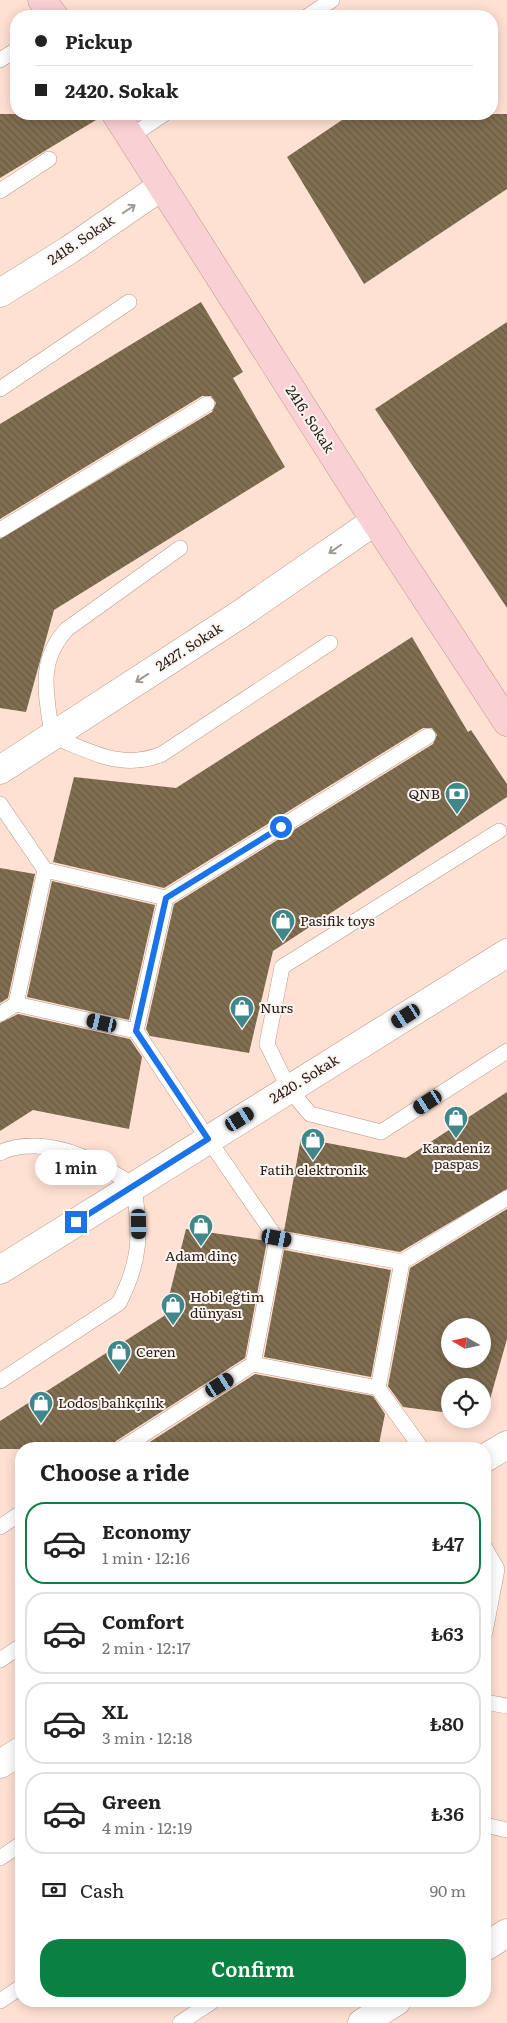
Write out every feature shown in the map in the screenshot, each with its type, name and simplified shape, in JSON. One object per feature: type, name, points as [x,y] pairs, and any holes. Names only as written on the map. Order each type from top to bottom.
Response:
[{"type":"street","name":"2416. Sokak","points":[[120,120],[375,521],[507,722]]},
{"type":"street","name":"2418. Sokak","points":[[0,293],[69,250],[162,186]]},
{"type":"street","name":"2427. Sokak","points":[[0,770],[238,615],[375,521]]},
{"type":"street","name":"2420. Sokak","points":[[0,1270],[507,953]]},
{"type":"street","points":[[491,1454],[507,1444]]},
{"type":"street","points":[[0,1764],[15,1755]]},
{"type":"street","points":[[491,1942],[507,1933]]},
{"type":"street","points":[[362,2023],[387,2007]]},
{"type":"lane","points":[[317,10],[332,0]]},
{"type":"lane","points":[[130,136],[155,120]]},
{"type":"lane","points":[[0,191],[49,159]]},
{"type":"lane","points":[[0,388],[129,302]]},
{"type":"lane","points":[[0,530],[207,404]]},
{"type":"lane","points":[[180,548],[67,628],[58,638],[46,666],[45,683],[52,736],[120,761],[148,760],[162,754],[330,644]]},
{"type":"lane","points":[[0,804],[45,870],[166,898],[428,736]]},
{"type":"lane","points":[[499,831],[282,966],[267,1044],[289,1089],[310,1114],[381,1132],[507,1051]]},
{"type":"lane","points":[[16,1004],[45,870]]},
{"type":"lane","points":[[136,1031],[166,898]]},
{"type":"lane","points":[[0,1014],[16,1004],[136,1031],[277,1238],[402,1262],[507,1198]]},
{"type":"lane","points":[[0,1153],[7,1149],[26,1146],[46,1146],[70,1151],[92,1160],[134,1186],[139,1224],[136,1262],[129,1283],[119,1303],[0,1381]]},
{"type":"lane","points":[[253,1364],[277,1238]]},
{"type":"lane","points":[[378,1388],[402,1262]]},
{"type":"lane","points":[[133,1442],[253,1364],[378,1388],[417,1442]]},
{"type":"lane","points":[[0,1527],[15,1517]]},
{"type":"lane","points":[[491,1556],[502,1570],[491,1610]]},
{"type":"lane","points":[[0,1660],[15,1650]]},
{"type":"lane","points":[[491,1703],[507,1706]]},
{"type":"lane","points":[[491,1826],[507,1830]]},
{"type":"lane","points":[[0,1858],[15,1848]]},
{"type":"lane","points":[[0,2001],[15,1991]]},
{"type":"lane","points":[[180,2023],[204,2007]]},
{"type":"building","points":[[0,114],[10,114],[10,120],[96,120],[0,178]]},
{"type":"building","points":[[498,114],[507,114],[507,189],[364,284],[287,157],[342,120],[498,120]]},
{"type":"building","points":[[201,302],[243,372],[233,378],[285,467],[54,610],[26,712],[0,708],[0,539],[212,412],[216,403],[211,396],[202,396],[0,519],[0,424]]},
{"type":"building","points":[[507,322],[507,608],[375,409]]},
{"type":"building","points":[[412,637],[468,732],[471,730],[507,784],[507,797],[273,951],[249,1053],[150,1036],[146,1029],[174,904],[433,744],[437,735],[432,728],[423,728],[164,888],[53,862],[74,777],[176,788]]},
{"type":"building","points":[[0,868],[35,874],[8,998],[0,1003]]},
{"type":"building","points":[[52,881],[155,905],[129,1020],[27,997]]},
{"type":"building","points":[[18,1014],[130,1039],[142,1057],[129,1129],[33,1110],[0,1131],[0,1023]]},
{"type":"building","points":[[507,1092],[507,1189],[400,1252],[284,1231],[301,1138],[406,1158]]},
{"type":"building","points":[[507,1209],[507,1339],[491,1396],[491,1378],[441,1378],[441,1412],[403,1407],[388,1386],[410,1268]]},
{"type":"building","points":[[186,1229],[267,1241],[245,1358],[116,1442],[15,1442],[15,1449],[0,1449],[0,1421],[164,1316]]},
{"type":"building","points":[[284,1250],[391,1270],[371,1377],[264,1357]]},
{"type":"building","points":[[255,1374],[373,1396],[385,1414],[379,1442],[150,1442]]},
{"type":"place","name":"QNB","points":[[457,815]]},
{"type":"place","name":"Pasifik toys","points":[[283,942]]},
{"type":"place","name":"Nurs","points":[[242,1029]]},
{"type":"place","name":"Karadeniz paspas","points":[[456,1139]]},
{"type":"place","name":"Fatih elektronik","points":[[313,1161]]},
{"type":"place","name":"Adam dinç","points":[[201,1247]]},
{"type":"place","name":"Hobi eğtim dünyası","points":[[173,1326]]},
{"type":"place","name":"Ceren","points":[[119,1373]]},
{"type":"place","name":"Lodos balıkçılık","points":[[41,1424]]},
{"type":"route","points":[[76,1222],[208,1139],[136,1031],[166,898],[281,827]]}]
